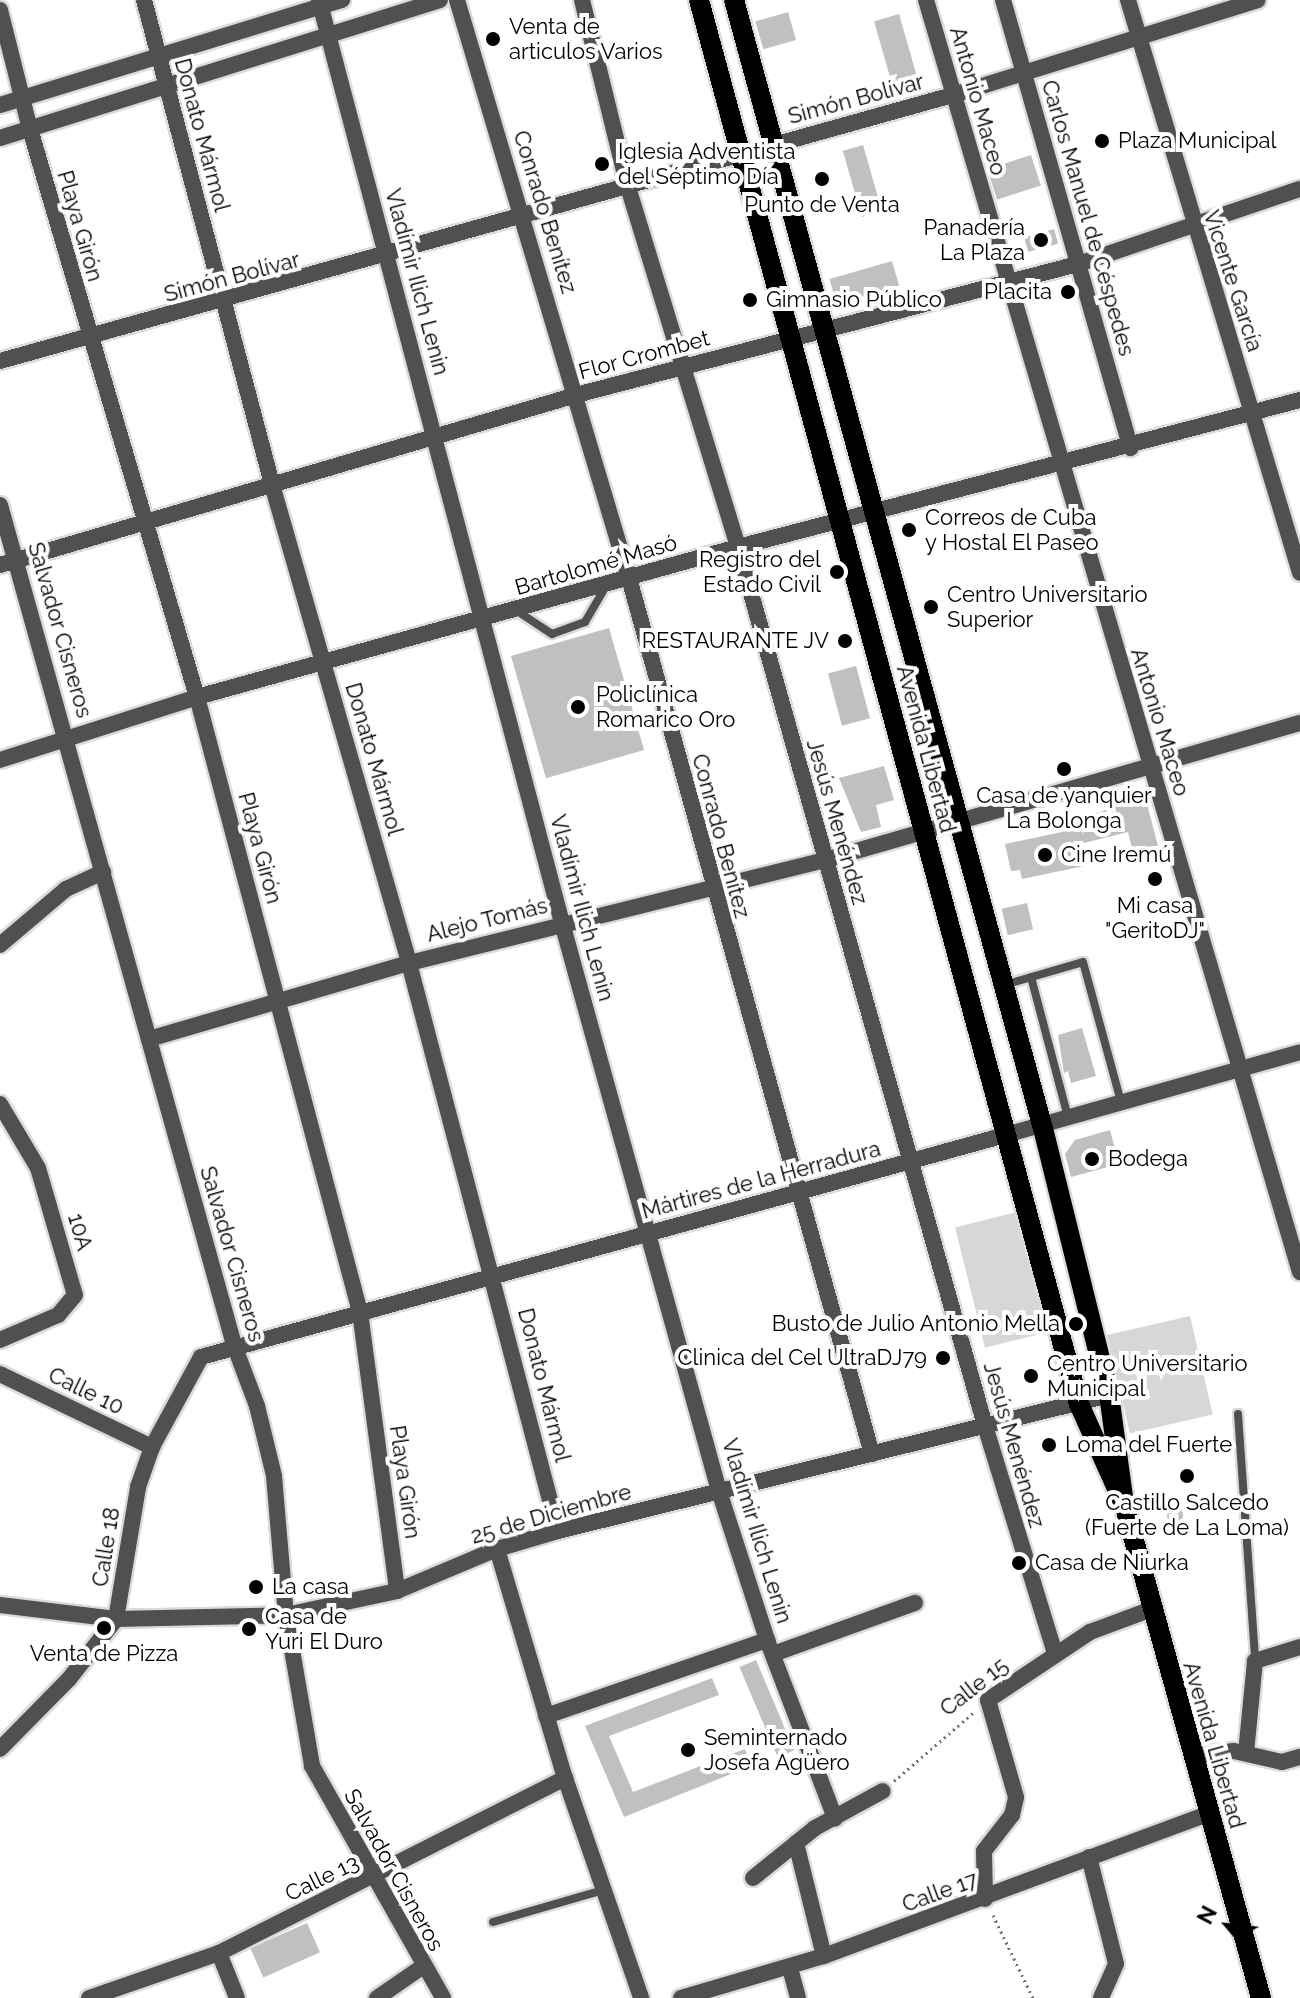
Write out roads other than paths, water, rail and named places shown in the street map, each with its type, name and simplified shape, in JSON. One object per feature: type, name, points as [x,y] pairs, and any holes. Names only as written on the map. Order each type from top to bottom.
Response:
[{"type":"main road","name":"Avenida Libertad","points":[[699,0],[792,338],[839,523],[1009,1134],[1079,1404],[1124,1504]]},
{"type":"main road","name":"Avenida Libertad","points":[[734,0],[872,515],[1042,1125],[1109,1395],[1124,1504],[1261,1998]]},
{"type":"street","name":"Donato Mármol","points":[[144,0],[273,488],[409,963],[495,1279],[558,1531]]},
{"type":"street","points":[[0,105],[320,3],[342,0]]},
{"type":"street","points":[[0,138],[440,0]]},
{"type":"street","name":"Conrado Benítez","points":[[457,0],[629,578],[712,889],[803,1192],[872,1454]]},
{"type":"street","name":"Jesús Menéndez","points":[[582,0],[628,187],[738,547],[986,1429],[1055,1653]]},
{"type":"street","name":"Antonio Maceo","points":[[926,0],[1060,466],[1300,1272]]},
{"type":"street","name":"Carlos Manuel de Céspedes","points":[[1003,0],[1131,448]]},
{"type":"street","name":"Vicente García","points":[[1128,0],[1191,224],[1253,414],[1300,573]]},
{"type":"street","name":"Simón Bolívar","points":[[0,361],[223,303],[523,215],[953,95],[1138,34],[1258,0]]},
{"type":"street","name":"Vladímir Ilich Lenin","points":[[320,3],[486,620],[562,923],[719,1491],[770,1647],[835,1818]]},
{"type":"street","name":"Playa Girón","points":[[0,10],[21,99],[197,697],[360,1312],[397,1591]]},
{"type":"street","name":"Flor Crombet","points":[[0,565],[273,488],[576,395],[1078,264],[1300,189]]},
{"type":"street","name":"Bartolomé Masó","points":[[0,760],[197,697],[486,620],[738,547],[1131,448],[1300,400]]},
{"type":"street","name":"Salvador Cisneros","points":[[0,505],[68,739],[234,1345],[257,1406],[274,1476],[286,1615],[312,1766],[422,1967],[443,1998]]},
{"type":"street","name":"Alejo Tomás","points":[[149,1039],[409,963],[825,860],[1300,723]]},
{"type":"street","points":[[0,945],[66,889],[103,872]]},
{"type":"street","name":"Mártires de la Herradura","points":[[234,1345],[495,1279],[1300,1052]]},
{"type":"street","name":"10A","points":[[0,1104],[38,1168],[75,1295],[58,1315],[0,1340]]},
{"type":"street","name":"Calle 18","points":[[0,1749],[69,1679],[116,1619],[138,1487],[152,1447],[201,1357],[234,1345]]},
{"type":"street","name":"Calle 10","points":[[0,1374],[152,1447]]},
{"type":"street","name":"25 de Diciembre","points":[[0,1605],[116,1619],[286,1615],[397,1591],[497,1549],[558,1531],[986,1429],[1109,1395]]},
{"type":"street","points":[[497,1549],[565,1778],[641,1998]]},
{"type":"street","points":[[546,1716],[915,1603]]},
{"type":"street","name":"Calle 15","points":[[985,1899],[984,1851],[1012,1815],[1016,1797],[988,1700],[1090,1632],[1152,1609]]},
{"type":"street","points":[[1246,1753],[1255,1661],[1300,1647]]},
{"type":"street","points":[[1193,1756],[1246,1753],[1269,1762],[1300,1757]]},
{"type":"street","name":"Calle 13","points":[[89,1998],[219,1953],[565,1778]]},
{"type":"street","points":[[753,1878],[796,1843],[883,1791]]},
{"type":"street","name":"Calle 17","points":[[681,1998],[790,1968],[985,1899],[1208,1814]]},
{"type":"street","points":[[796,1843],[824,1956]]},
{"type":"street","points":[[1089,1857],[1116,1964],[1101,1998]]},
{"type":"street","points":[[219,1953],[237,1998]]},
{"type":"street","points":[[377,1998],[422,1967]]},
{"type":"street","points":[[790,1968],[798,1998]]},
{"type":"lane","points":[[517,611],[552,634],[585,622],[607,584]]},
{"type":"lane","points":[[1003,985],[1083,962],[1122,1102]]},
{"type":"lane","points":[[1031,977],[1068,1117]]},
{"type":"lane","points":[[1238,1414],[1255,1661]]},
{"type":"lane","points":[[493,1922],[605,1889]]},
{"type":"place","name":"Venta de articulos Varios","points":[[493,39]]},
{"type":"place","name":"Plaza Municipal","points":[[1102,141]]},
{"type":"place","name":"Iglesia Adventista del Séptimo Día","points":[[602,164]]},
{"type":"place","name":"Punto de Venta","points":[[822,179]]},
{"type":"place","name":"Panadería La Plaza","points":[[1041,240]]},
{"type":"place","name":"Placita","points":[[1068,292]]},
{"type":"place","name":"Gimnasio Público","points":[[750,300]]},
{"type":"place","name":"Correos de Cuba y Hostal El Paseo","points":[[909,530]]},
{"type":"place","name":"Registro del Estado Civil","points":[[837,572]]},
{"type":"place","name":"Centro Universitario Superior","points":[[931,607]]},
{"type":"place","name":"RESTAURANTE JV","points":[[845,641]]},
{"type":"place","name":"Policlínica Romarico Oro","points":[[578,707]]},
{"type":"place","name":"Casa de yanquier La Bolonga","points":[[1064,769]]},
{"type":"place","name":"Cine Iremú","points":[[1045,855]]},
{"type":"place","name":"Mi casa \"GeritoDJ\"","points":[[1155,879]]},
{"type":"place","name":"Bodega","points":[[1092,1159]]},
{"type":"place","name":"Busto de Julio Antonio Mella","points":[[1076,1324]]},
{"type":"place","name":"Clinica del Cel UltraDJ79","points":[[943,1358]]},
{"type":"place","name":"Centro Universitario Municipal","points":[[1031,1376]]},
{"type":"place","name":"Loma del Fuerte","points":[[1049,1445]]},
{"type":"place","name":"Castillo Salcedo (Fuerte de La Loma)","points":[[1187,1476]]},
{"type":"place","name":"Casa de Niurka","points":[[1019,1563]]},
{"type":"place","name":"La casa","points":[[256,1587]]},
{"type":"place","name":"Venta de Pizza","points":[[104,1628]]},
{"type":"place","name":"Casa de Yuri El Duro","points":[[249,1629]]},
{"type":"place","name":"Seminternado Josefa Agüero","points":[[688,1750]]}]
